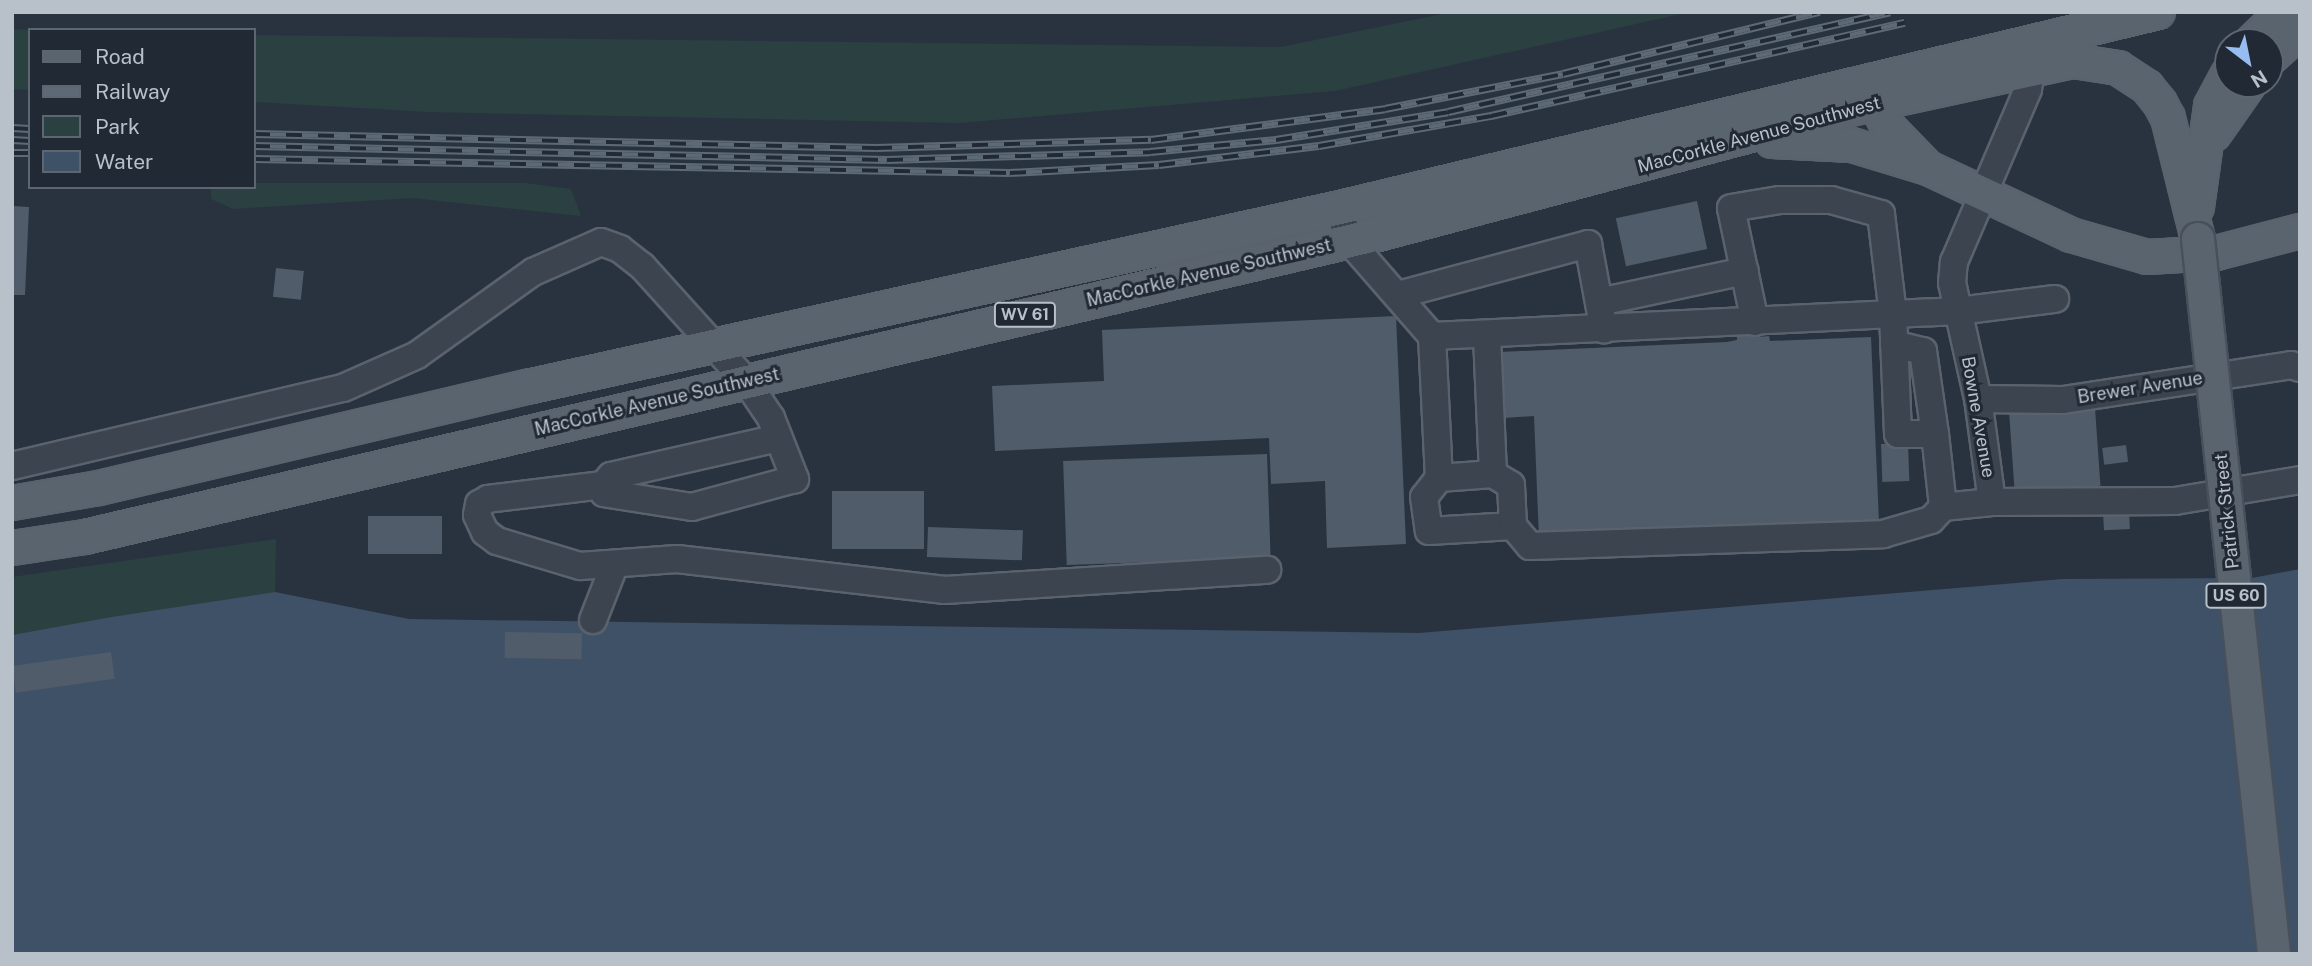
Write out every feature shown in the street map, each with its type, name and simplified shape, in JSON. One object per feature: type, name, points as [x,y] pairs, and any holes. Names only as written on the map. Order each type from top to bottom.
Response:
[{"type":"main road","points":[[2034,54],[2158,12]]},
{"type":"main road","points":[[2034,54],[2089,61],[2132,75],[2160,103],[2195,149]]},
{"type":"main road","name":"MacCorkle Avenue Southwest","points":[[12,503],[99,488],[711,347],[2034,54]]},
{"type":"main road","points":[[1869,92],[1888,127],[1928,168]]},
{"type":"main road","name":"MacCorkle Avenue Southwest","points":[[12,548],[98,534],[1557,190],[1691,151],[1869,92]]},
{"type":"main road","name":"Patrick Street","points":[[2215,98],[2195,149],[2198,239],[2274,954]]},
{"type":"main road","name":"US 60","points":[[2195,149],[2237,98]]},
{"type":"main road","points":[[1691,151],[1795,139],[1852,145],[1928,168],[2107,249],[2147,257],[2216,253],[2300,231]]},
{"type":"street","name":"Bowne Avenue","points":[[2034,54],[1954,262],[1952,283],[1978,399],[1992,502],[2175,501],[2300,480]]},
{"type":"street","points":[[1755,322],[1731,208],[1780,200],[1831,200],[1881,214],[1893,314],[1898,434],[1935,434]]},
{"type":"street","points":[[1340,208],[1349,241],[1432,336],[1439,478],[1424,497],[1429,531],[1513,526]]},
{"type":"street","points":[[12,466],[343,388],[417,355],[533,272],[601,242],[620,248],[642,266],[711,347],[746,381],[762,401],[795,479],[692,507],[614,497],[604,493],[603,485]]},
{"type":"street","points":[[1398,295],[1588,244],[1604,330]]},
{"type":"street","points":[[1599,302],[1745,271]]},
{"type":"street","points":[[1432,336],[1604,330],[1958,311],[2055,299]]},
{"type":"street","points":[[1487,335],[1493,474]]},
{"type":"street","points":[[1894,344],[1923,351],[1943,507]]},
{"type":"street","name":"Brewer Avenue","points":[[1978,399],[2063,400],[2291,365],[2300,368]]},
{"type":"street","points":[[778,438],[611,476],[603,485],[488,499],[479,504],[477,515],[485,532],[497,541],[579,566],[614,566],[677,559],[945,590],[1267,570]]},
{"type":"street","points":[[1439,478],[1493,474],[1511,485],[1513,526],[1530,546],[1883,534],[1931,520],[1943,507],[1992,502]]},
{"type":"street","points":[[593,620],[614,566]]},
{"type":"green space","points":[[1452,12],[1690,12],[1335,91],[959,123],[429,112],[256,102],[256,35],[1281,47]]},
{"type":"green space","points":[[12,29],[28,30],[28,90],[12,89]]},
{"type":"green space","points":[[256,183],[525,183],[571,189],[581,216],[412,198],[233,209],[211,199],[211,189],[256,189]]},
{"type":"green space","points":[[276,539],[275,592],[12,635],[12,577]]},
{"type":"water","points":[[2300,569],[2300,954],[12,954],[12,635],[112,617],[275,592],[409,619],[1419,633],[2063,579],[2252,578]]},
{"type":"building","points":[[1697,201],[1707,249],[1626,266],[1616,218]]},
{"type":"building","points":[[12,206],[29,207],[25,295],[12,295]]},
{"type":"building","points":[[276,268],[304,271],[301,300],[273,297]]},
{"type":"building","points":[[1396,316],[1406,544],[1327,548],[1325,481],[1271,484],[1269,438],[995,451],[992,386],[1104,381],[1102,330]]},
{"type":"building","points":[[1758,329],[1758,337],[1769,336],[1770,341],[1871,337],[1879,523],[1539,539],[1534,416],[1503,418],[1500,352],[1727,342],[1737,340],[1737,330]]},
{"type":"building","points":[[2095,408],[2100,486],[2015,492],[2009,414]]},
{"type":"building","points":[[1908,443],[1909,481],[1882,482],[1881,444]]},
{"type":"building","points":[[2126,445],[2128,462],[2104,465],[2102,448]]},
{"type":"building","points":[[1267,454],[1271,558],[1067,565],[1063,461]]},
{"type":"building","points":[[832,491],[924,491],[924,549],[832,549]]},
{"type":"building","points":[[2129,511],[2130,529],[2104,530],[2103,512]]},
{"type":"building","points":[[368,516],[442,516],[442,554],[368,554]]},
{"type":"building","points":[[928,527],[1023,530],[1022,560],[927,557]]},
{"type":"building","points":[[505,632],[582,633],[582,659],[505,658]]},
{"type":"building","points":[[111,652],[115,679],[16,693],[12,666]]},
{"type":"railway","points":[[256,134],[876,148],[1151,140],[1385,109],[1563,74],[1820,12]]},
{"type":"railway","points":[[256,146],[887,160],[1150,152],[1276,140],[1448,112],[1890,12]]},
{"type":"railway","points":[[256,159],[1010,173],[1159,165],[1319,146],[1491,116],[1905,23]]},
{"type":"railway","points":[[12,128],[28,129]]},
{"type":"railway","points":[[12,140],[28,141]]},
{"type":"railway","points":[[12,153],[28,153]]}]
